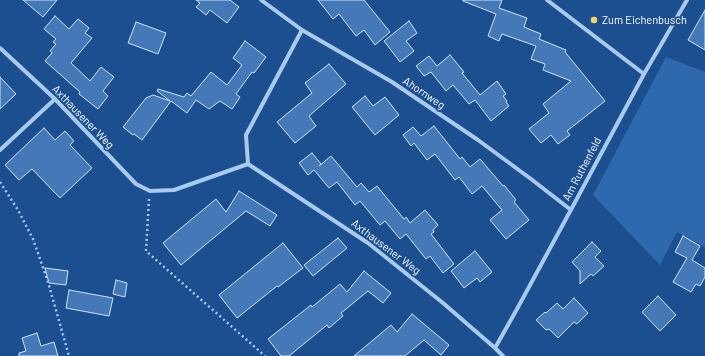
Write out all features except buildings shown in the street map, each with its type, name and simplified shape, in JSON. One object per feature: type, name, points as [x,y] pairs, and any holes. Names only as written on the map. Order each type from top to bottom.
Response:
[{"type":"street","name":"Ahornweg","points":[[261,0],[302,30],[392,82],[478,140],[571,210]]},
{"type":"street","points":[[547,0],[644,74]]},
{"type":"street","name":"Am Ruthenfeld","points":[[495,348],[644,74],[687,0]]},
{"type":"street","points":[[150,191],[174,190],[248,164],[246,135],[302,30]]},
{"type":"street","name":"Axthausener Weg","points":[[0,48],[54,99],[136,184],[150,191]]},
{"type":"street","points":[[0,150],[54,99]]},
{"type":"street","name":"Axthausener Weg","points":[[248,164],[368,243],[443,303],[503,356]]},
{"type":"path","points":[[0,182],[18,210],[33,239],[48,282],[69,356]]},
{"type":"path","points":[[150,191],[146,251],[265,356]]},
{"type":"shaded area","points":[[666,57],[705,72],[705,247],[677,232],[660,265],[593,195]]},
{"type":"place","name":"Zum Eichenbusch","points":[[594,20]]}]
